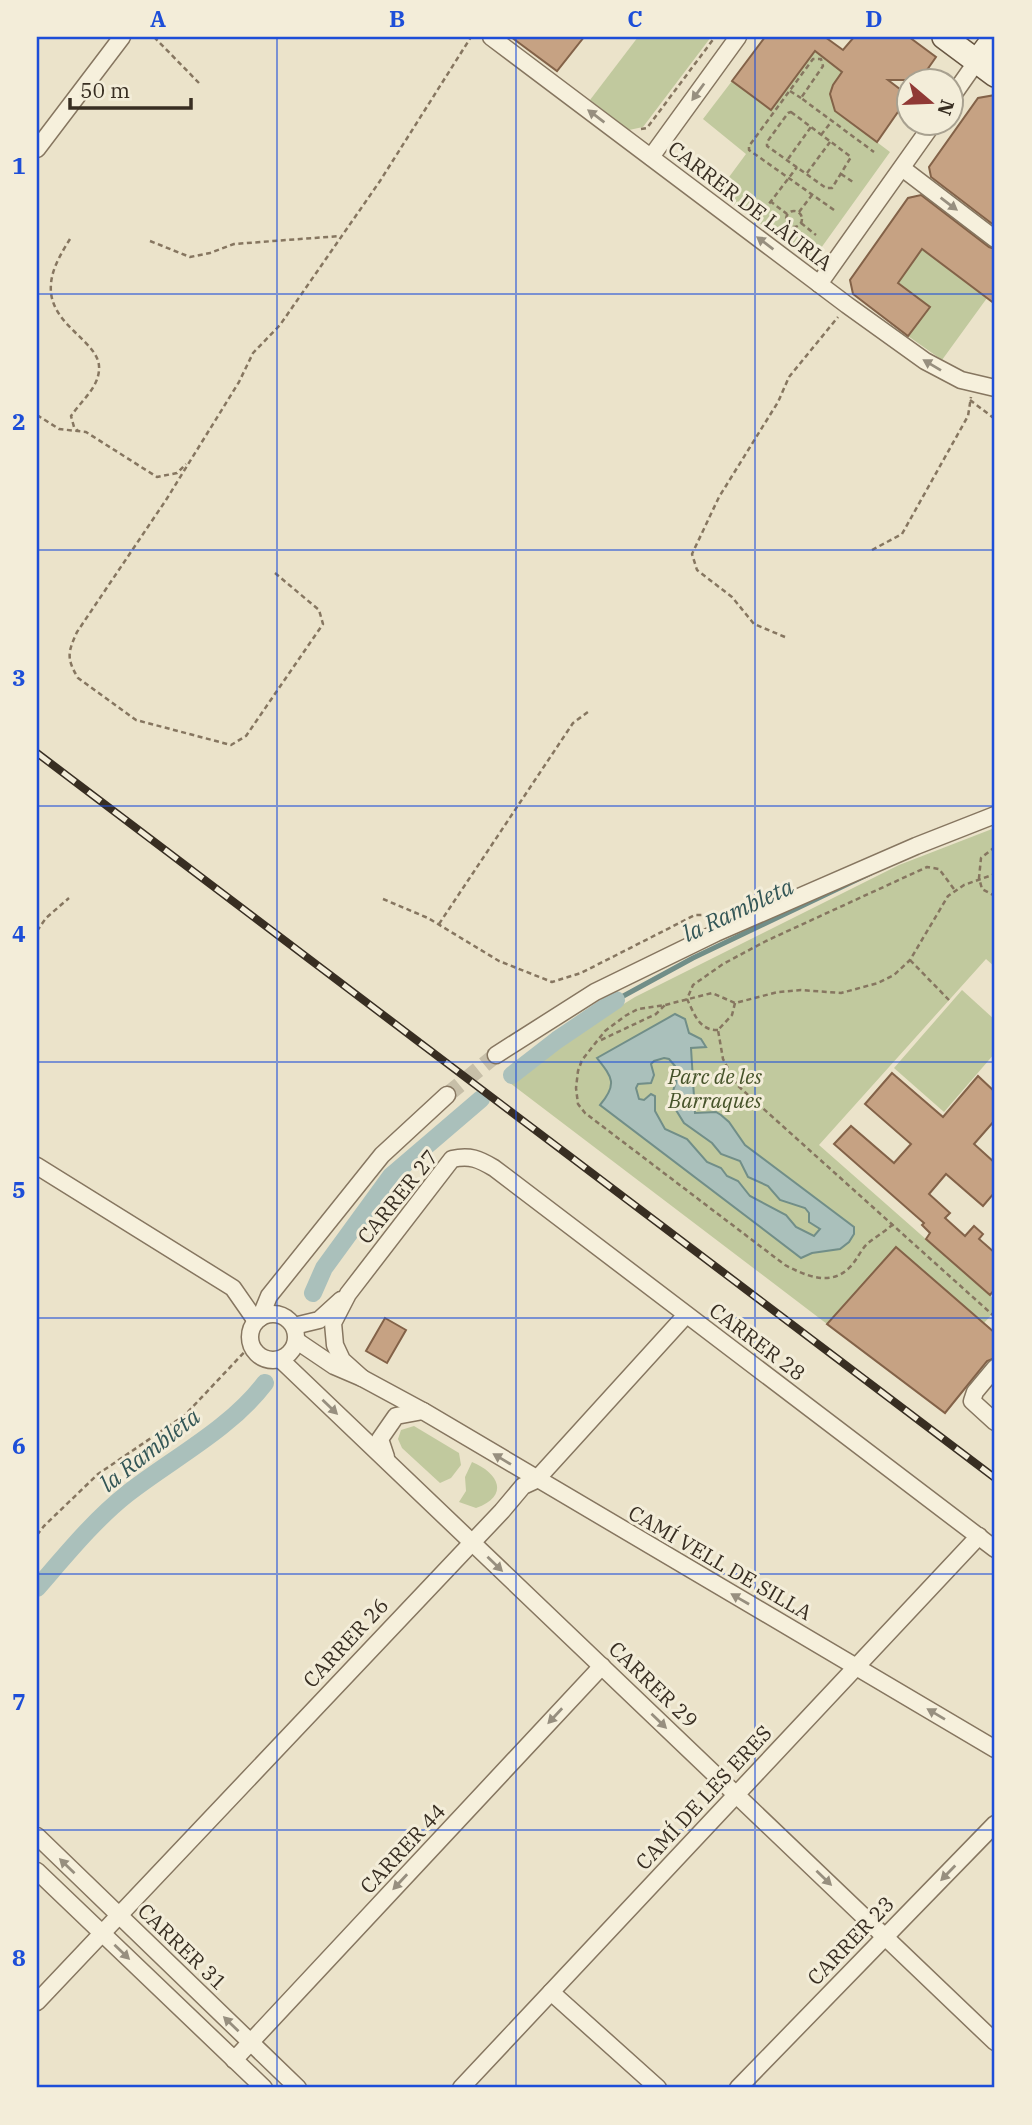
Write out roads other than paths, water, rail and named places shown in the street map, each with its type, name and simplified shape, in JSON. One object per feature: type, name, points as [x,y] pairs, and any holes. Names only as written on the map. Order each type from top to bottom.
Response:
[{"type":"street","name":"CARRER DE LÀURIA","points":[[491,37],[925,361],[948,374],[995,388]]},
{"type":"street","points":[[651,157],[738,37]]},
{"type":"street","points":[[944,37],[986,68]]},
{"type":"street","points":[[965,86],[986,68],[995,37]]},
{"type":"street","points":[[37,149],[120,38]]},
{"type":"street","points":[[819,284],[924,136]]},
{"type":"street","points":[[902,169],[995,239]]},
{"type":"street","points":[[496,1055],[595,992],[727,929],[912,847],[995,815]]},
{"type":"street","points":[[287,1273],[282,1295],[283,1309],[293,1329],[292,1352],[281,1360],[267,1360],[254,1352],[250,1332],[269,1296],[287,1273],[382,1155],[447,1095]]},
{"type":"street","name":"CARRER 27","points":[[293,1329],[319,1320],[348,1294],[452,1160],[465,1156],[479,1159],[494,1168]]},
{"type":"street","points":[[37,1166],[233,1289],[258,1320]]},
{"type":"street","name":"CARRER 28","points":[[494,1168],[995,1549]]},
{"type":"street","name":"CARRER 27","points":[[348,1294],[333,1323],[333,1335],[342,1360],[362,1378]]},
{"type":"street","points":[[258,1320],[275,1314],[293,1329]]},
{"type":"street","name":"CARRER 26","points":[[37,2002],[523,1486],[536,1480],[686,1315]]},
{"type":"street","name":"CAMÍ VELL DE SILLA","points":[[293,1329],[334,1366],[423,1411],[995,1749]]},
{"type":"street","name":"CARRER 29","points":[[281,1360],[995,2042]]},
{"type":"street","points":[[995,1368],[975,1392],[972,1401],[995,1422]]},
{"type":"street","points":[[388,1462],[380,1439],[396,1416],[423,1411]]},
{"type":"street","name":"CAMÍ DE LES ERES","points":[[461,2088],[979,1536]]},
{"type":"street","name":"CARRER 44","points":[[234,2060],[602,1666]]},
{"type":"street","name":"CARRER 23","points":[[738,2088],[995,1824]]},
{"type":"street","name":"CARRER 31","points":[[37,1836],[298,2088]]},
{"type":"street","points":[[37,1871],[264,2088]]},
{"type":"street","points":[[551,1992],[658,2088]]},
{"type":"water","points":[[675,1014],[685,1019],[689,1033],[701,1039],[706,1047],[691,1048],[695,1113],[716,1112],[721,1115],[745,1145],[854,1227],[854,1234],[849,1242],[840,1249],[812,1253],[801,1258],[600,1105],[606,1098],[611,1081],[597,1058]],"holes":[[[664,1058],[669,1059],[675,1066],[676,1082],[672,1094],[676,1110],[684,1123],[712,1143],[721,1154],[740,1161],[748,1177],[768,1186],[780,1200],[805,1208],[809,1213],[809,1222],[820,1229],[814,1236],[796,1227],[786,1215],[750,1196],[738,1181],[727,1176],[721,1168],[707,1162],[687,1139],[665,1129],[655,1111],[655,1096],[651,1094],[644,1100],[639,1099],[636,1088],[638,1084],[651,1083],[654,1075],[651,1064]]]},
{"type":"waterway","name":"la Rambleta","points":[[616,1000],[693,958],[871,873]]},
{"type":"waterway","name":"la Rambleta","points":[[512,1075],[616,1000]]},
{"type":"waterway","name":"la Rambleta","points":[[313,1293],[324,1268],[391,1176],[481,1099]]},
{"type":"waterway","name":"la Rambleta","points":[[37,1588],[115,1504],[218,1429],[251,1400],[265,1383]]},
{"type":"tunnel","points":[[447,1095],[496,1055]]},
{"type":"railway","points":[[37,753],[995,1478]]},
{"type":"park label","name":"Parc de les Barraques","points":[[715,1089]]}]
